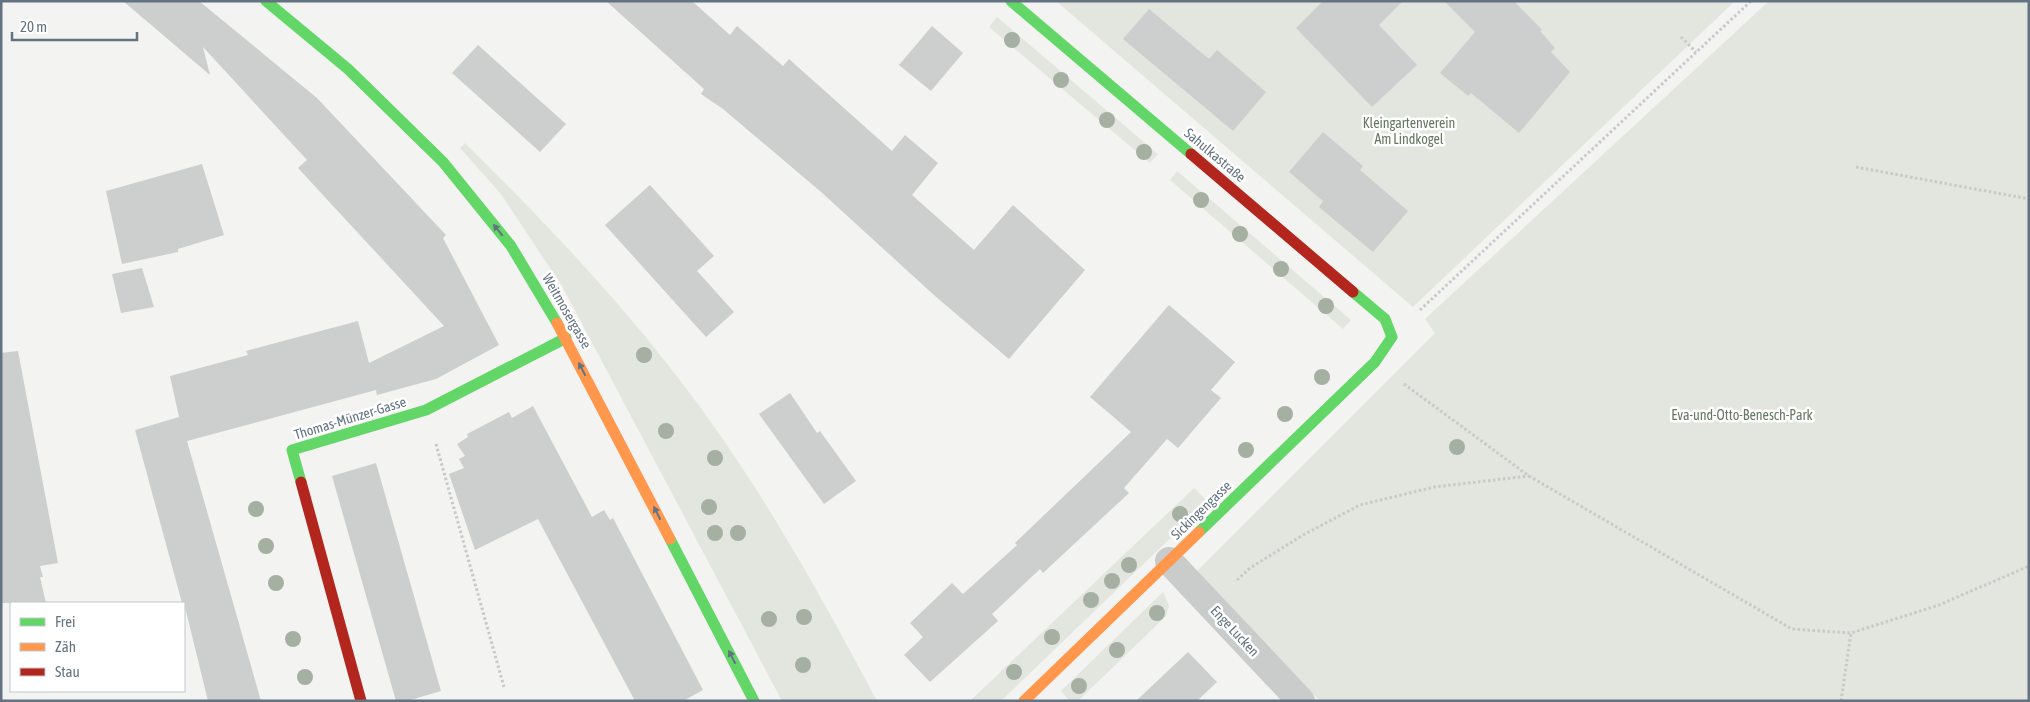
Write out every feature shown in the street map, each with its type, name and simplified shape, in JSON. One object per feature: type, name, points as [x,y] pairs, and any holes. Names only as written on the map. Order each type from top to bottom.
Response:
[{"type":"street","name":"Weitmosergasse","points":[[266,1],[348,69],[443,162],[511,246],[566,338],[754,701]]},
{"type":"street","name":"Sahulkastraße","points":[[1011,1],[1385,319],[1392,337]]},
{"type":"street","name":"Sickingengasse","points":[[1024,701],[1375,362],[1392,337]]},
{"type":"street","name":"Thomas-Münzer-Gasse","points":[[361,701],[292,450],[426,410],[566,338]]},
{"type":"street","name":"Enge Lucken","points":[[1169,561],[1301,701]]},
{"type":"path","points":[[1392,337],[1751,1]]},
{"type":"path","points":[[1681,37],[1696,52]]},
{"type":"path","points":[[1856,167],[2029,199]]},
{"type":"path","points":[[1375,362],[1529,476],[1792,629],[1851,633],[1939,605],[2029,566]]},
{"type":"path","points":[[426,410],[504,687]]},
{"type":"path","points":[[1209,603],[1250,568],[1303,535],[1360,505],[1434,487],[1529,476]]},
{"type":"path","points":[[1842,701],[1851,633]]},
{"type":"green space","name":"Kleingartenverein Am Lindkogel","points":[[1056,1],[1735,1],[1413,307]]},
{"type":"green space","name":"Eva-und-Otto-Benesch-Park","points":[[1769,1],[2029,1],[2029,701],[1320,701],[1196,572],[1435,333],[1425,319]]},
{"type":"green space","points":[[997,17],[1158,154],[1150,163],[989,27]]},
{"type":"green space","points":[[465,143],[566,246],[629,318],[690,393],[740,464],[782,531],[877,701],[782,701],[562,286],[501,194],[460,148]]},
{"type":"green space","points":[[1177,171],[1351,320],[1343,329],[1170,180]]},
{"type":"green space","points":[[1194,488],[1208,502],[1001,701],[970,701]]},
{"type":"green space","points":[[1163,592],[1169,606],[1166,616],[1078,701],[1070,701],[1061,691]]},
{"type":"building","points":[[123,1],[199,1],[317,98],[446,235],[443,238],[499,345],[436,379],[377,395],[376,390],[187,441],[261,701],[208,701],[185,602],[182,602],[135,430],[179,417],[170,376],[248,355],[246,351],[358,321],[369,363],[444,326],[298,168],[307,160],[203,47],[210,75]]},
{"type":"building","points":[[606,1],[692,1],[730,35],[737,26],[783,66],[789,59],[892,151],[905,135],[938,163],[912,195],[974,250],[1013,205],[1085,270],[1009,359],[935,296],[820,191],[723,109],[701,94],[704,89]]},
{"type":"building","points":[[1323,1],[1403,1],[1379,25],[1417,65],[1372,107],[1296,28]]},
{"type":"building","points":[[1444,1],[1514,1],[1542,30],[1540,31],[1555,48],[1551,52],[1570,72],[1519,133],[1471,93],[1468,96],[1440,73],[1475,32]]},
{"type":"building","points":[[1149,9],[1209,59],[1217,50],[1266,92],[1233,131],[1123,39]]},
{"type":"building","points":[[932,26],[963,53],[931,91],[899,65]]},
{"type":"building","points":[[478,45],[566,124],[540,152],[452,73]]},
{"type":"building","points":[[1323,132],[1363,166],[1360,170],[1408,211],[1373,252],[1319,207],[1323,201],[1289,172]]},
{"type":"building","points":[[202,164],[224,235],[178,249],[178,252],[122,264],[106,191]]},
{"type":"building","points":[[650,185],[714,256],[697,271],[734,312],[706,337],[605,225]]},
{"type":"building","points":[[142,268],[154,307],[121,313],[112,274]]},
{"type":"building","points":[[1169,305],[1235,362],[1211,390],[1221,398],[1178,448],[1167,439],[1124,488],[1129,493],[1043,573],[1040,569],[992,614],[998,621],[930,682],[904,655],[923,637],[910,623],[952,583],[963,594],[1017,545],[1015,543],[1131,432],[1090,397]]},
{"type":"building","points":[[18,351],[58,563],[40,566],[43,577],[40,577],[46,602],[1,603],[1,353]]},
{"type":"building","points":[[790,393],[817,433],[820,431],[856,481],[824,504],[759,414]]},
{"type":"building","points":[[533,406],[592,517],[604,510],[610,520],[613,518],[703,690],[683,701],[635,701],[538,519],[475,550],[449,474],[464,468],[459,459],[465,456],[457,444],[468,437],[467,434],[509,412],[512,418]]},
{"type":"building","points":[[376,463],[441,691],[407,701],[396,701],[332,476]]},
{"type":"building","points":[[1188,652],[1217,682],[1197,701],[1136,701]]},
{"type":"traffic: fast","points":[[266,1],[348,69],[443,162],[511,246],[557,323]]},
{"type":"traffic: fast","points":[[1011,1],[1191,154]]},
{"type":"traffic: fast","points":[[1199,532],[1375,362],[1392,337],[1385,319],[1353,292]]},
{"type":"traffic: fast","points":[[301,482],[292,450],[426,410],[566,338]]},
{"type":"traffic: fast","points":[[670,539],[754,701]]},
{"type":"traffic: slow","points":[[557,323],[670,539]]},
{"type":"traffic: slow","points":[[1024,701],[1199,532]]},
{"type":"traffic: jam","points":[[1191,154],[1353,292]]},
{"type":"traffic: jam","points":[[301,482],[361,701]]}]
